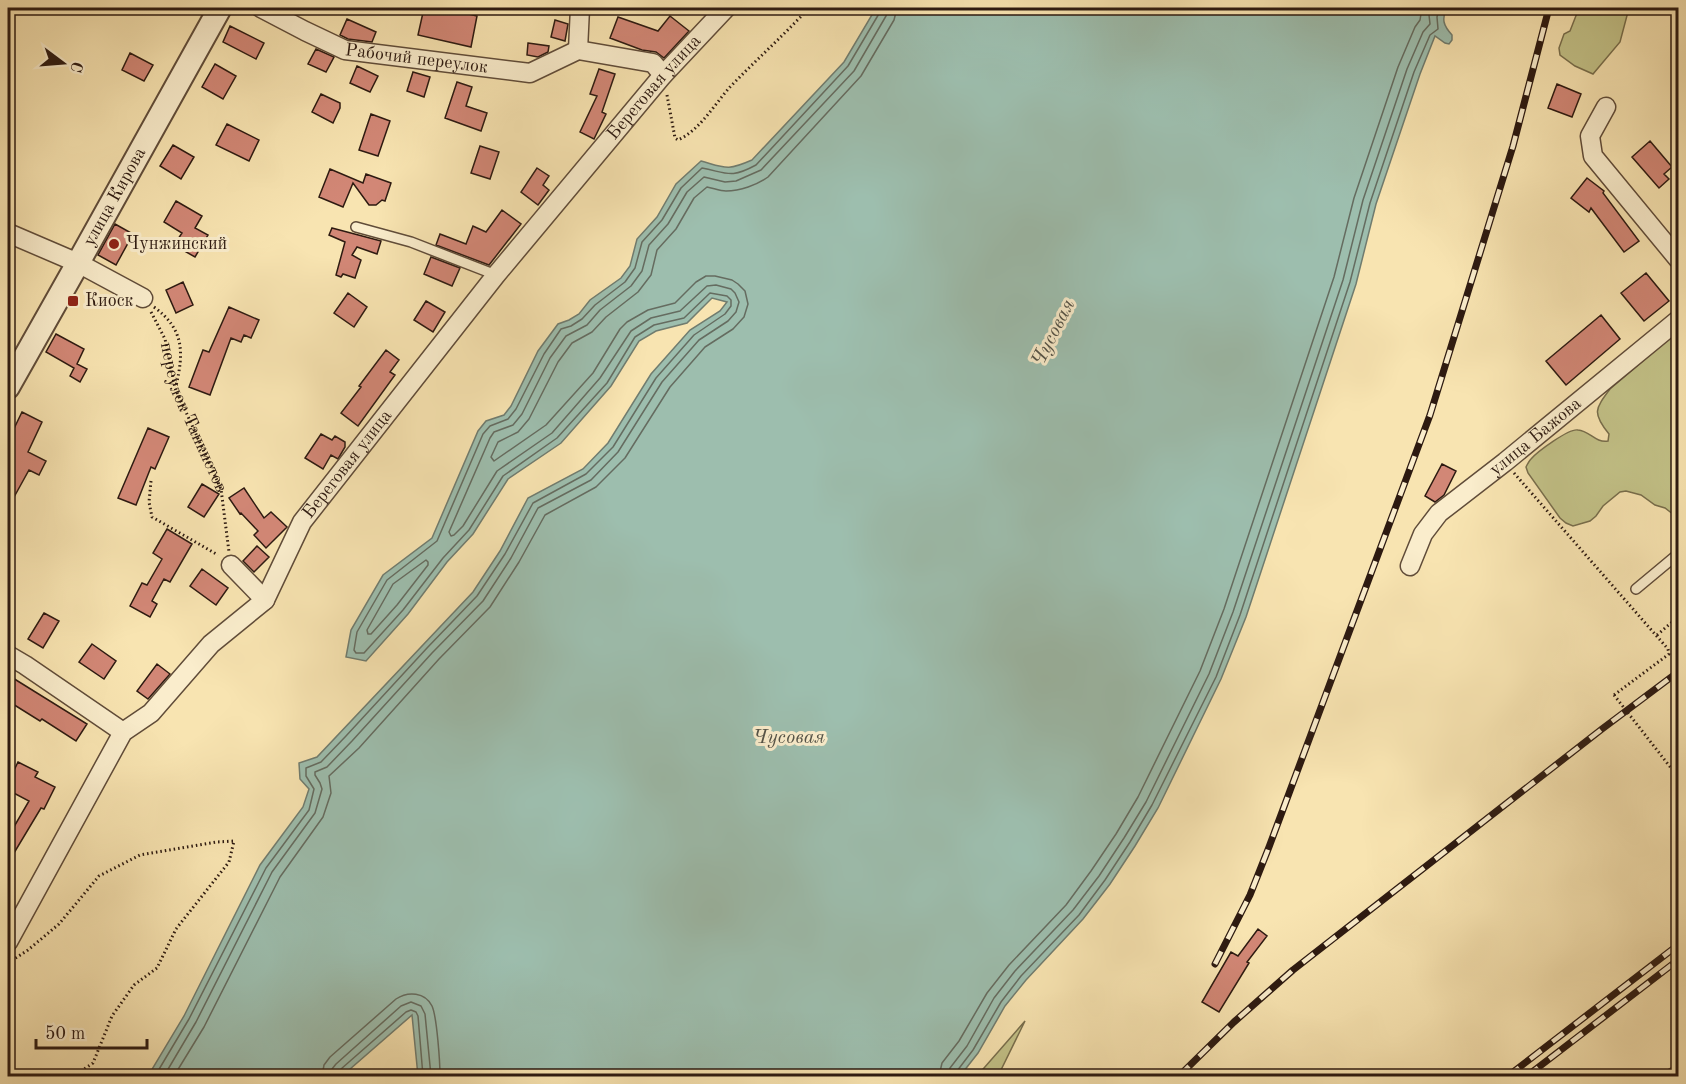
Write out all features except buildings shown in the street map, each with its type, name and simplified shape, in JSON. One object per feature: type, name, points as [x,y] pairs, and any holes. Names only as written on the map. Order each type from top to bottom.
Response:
[{"type":"street","name":"улица Кирова","points":[[8,387],[220,8]]},
{"type":"street","name":"Рабочий переулок","points":[[261,8],[345,50],[530,73],[578,50]]},
{"type":"street","points":[[580,8],[578,50],[653,63],[663,75]]},
{"type":"street","name":"Береговая улица","points":[[8,942],[123,732],[152,713],[211,644],[265,600],[302,522],[496,276],[663,75],[726,8]]},
{"type":"street","points":[[1606,106],[1590,136],[1593,156],[1678,260]]},
{"type":"street","points":[[8,233],[78,263],[143,298]]},
{"type":"street","name":"улица Бажова","points":[[1410,566],[1423,534],[1439,513],[1678,320]]},
{"type":"street","points":[[231,565],[265,600]]},
{"type":"street","points":[[8,655],[123,732]]},
{"type":"lane","points":[[356,227],[411,242],[496,276]]},
{"type":"lane","points":[[1636,589],[1678,554]]},
{"type":"lane","points":[[1668,1077],[1678,1070]]},
{"type":"path","points":[[663,75],[675,138],[678,140],[695,129],[729,88],[809,8]]},
{"type":"path","points":[[143,298],[166,315],[174,325],[180,346],[180,367],[176,388]]},
{"type":"path","name":"переулок Танкистов","points":[[143,298],[165,339],[176,388],[221,489],[231,565]]},
{"type":"path","points":[[1505,462],[1666,644],[1669,654],[1614,695],[1678,777]]},
{"type":"path","points":[[151,481],[149,502],[152,517],[213,550],[231,565]]},
{"type":"path","points":[[1657,635],[1678,617]]},
{"type":"path","points":[[8,963],[28,950],[59,924],[99,876],[140,855],[216,842],[234,842],[229,862],[176,929],[157,968],[134,985],[112,1016],[93,1063],[74,1077]]},
{"type":"path","points":[[8,1069],[20,1077]]},
{"type":"shaded area","points":[[1579,8],[1629,8],[1620,42],[1593,74],[1575,66],[1560,55],[1559,48],[1564,34],[1570,31]]},
{"type":"shaded area","points":[[1678,331],[1678,518],[1641,495],[1626,491],[1620,492],[1603,506],[1590,521],[1573,526],[1566,523],[1528,473],[1526,467],[1528,463],[1546,446],[1574,430],[1608,441],[1609,434],[1598,416],[1601,402],[1610,389]]},
{"type":"shaded area","points":[[1025,1021],[998,1076],[977,1076]]},
{"type":"water","name":"Чусовая","points":[[876,8],[1446,8],[1444,22],[1452,35],[1452,40],[1449,44],[1435,36],[1420,74],[1376,204],[1356,284],[1246,617],[1221,679],[1158,808],[1110,884],[1083,919],[1005,1006],[978,1053],[960,1076],[418,1076],[412,1015],[342,1076],[148,1076],[184,1016],[260,865],[303,807],[309,789],[300,779],[299,763],[317,757],[473,592],[500,551],[528,498],[583,469],[608,443],[651,374],[690,330],[720,311],[727,302],[712,298],[687,323],[656,331],[639,341],[611,386],[561,443],[508,479],[473,534],[447,562],[408,614],[366,661],[346,657],[351,630],[383,575],[432,538],[478,431],[486,421],[504,415],[511,406],[538,351],[558,324],[579,314],[590,300],[621,278],[630,266],[637,239],[657,217],[676,184],[701,161],[726,167],[737,166],[752,160],[844,62]]},
{"type":"railway","points":[[1215,964],[1250,895],[1269,847],[1430,415],[1513,146],[1549,8]]},
{"type":"railway","points":[[1179,1076],[1234,1022],[1293,970],[1678,672]]},
{"type":"railway","points":[[1508,1076],[1678,945]]},
{"type":"railway","points":[[1527,1076],[1678,960]]},
{"type":"place","name":"Чунжинский","points":[[114,244]]},
{"type":"place","name":"Киоск","points":[[73,301]]}]
